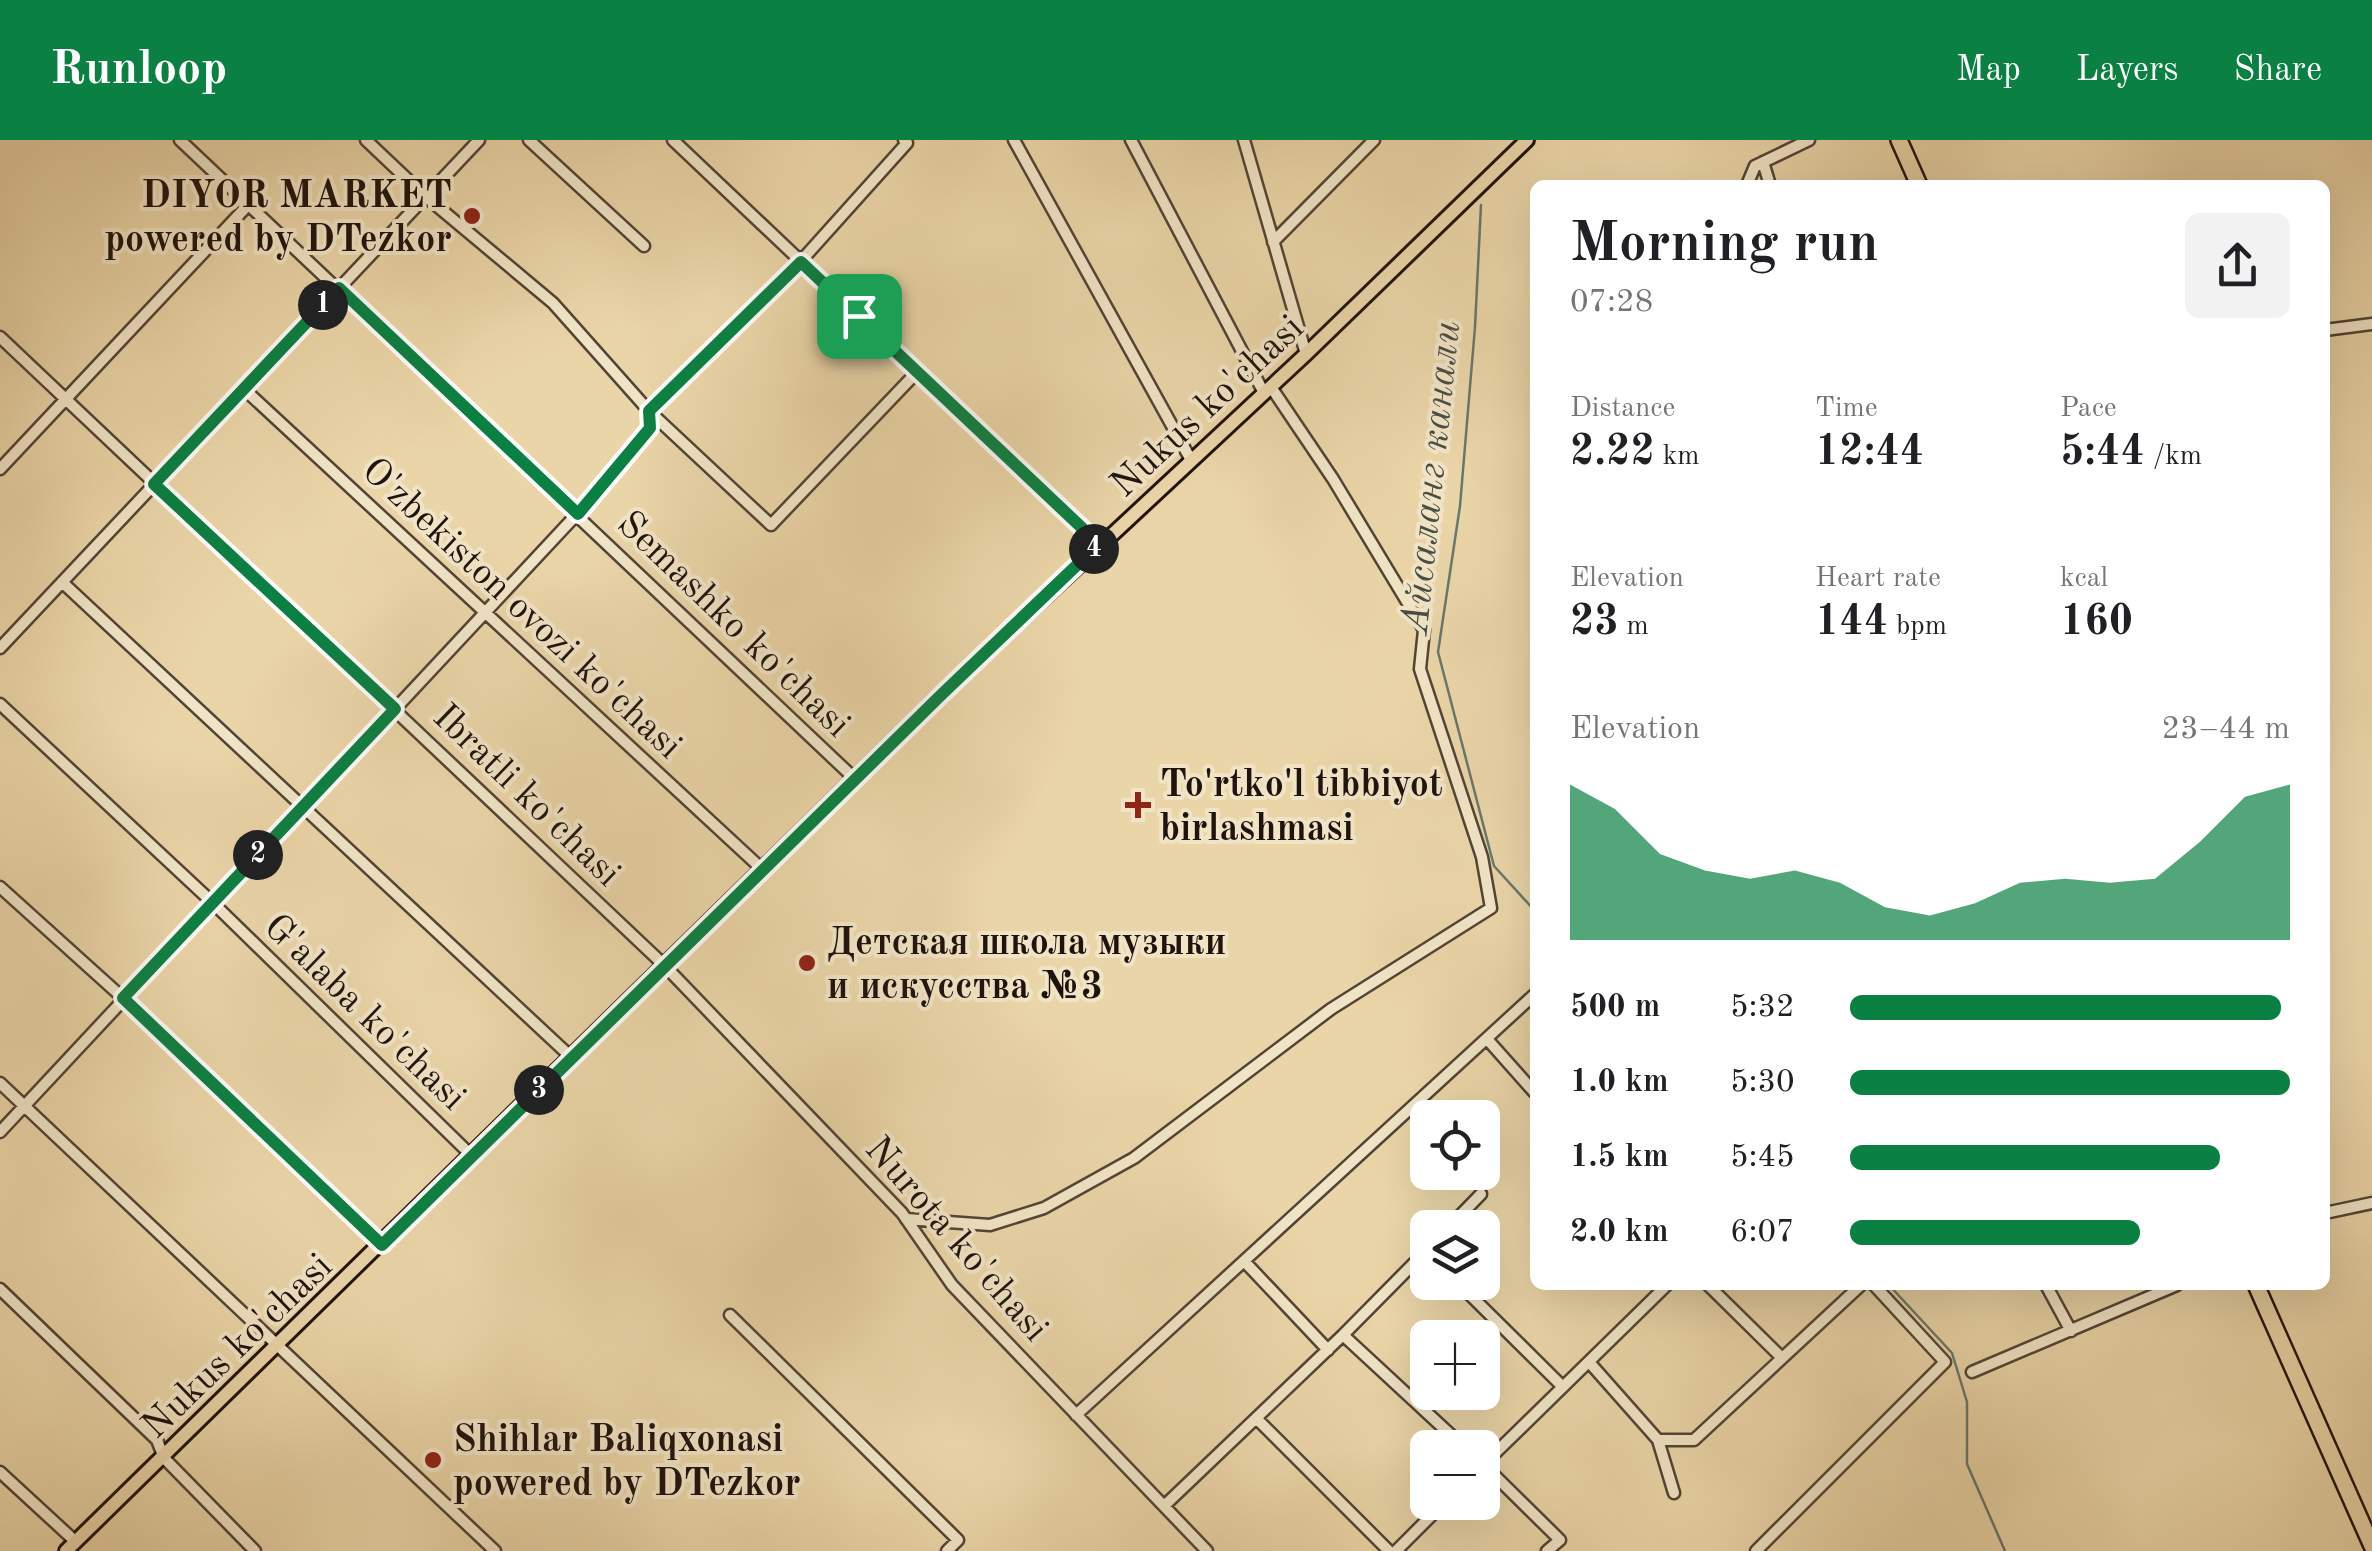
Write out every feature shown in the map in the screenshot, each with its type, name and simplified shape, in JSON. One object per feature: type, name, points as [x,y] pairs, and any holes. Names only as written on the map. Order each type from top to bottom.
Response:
[{"type":"highway","points":[[1899,140],[1917,180]]},
{"type":"highway","points":[[2258,1290],[2372,1546]]},
{"type":"main road","name":"Nukus ko'chasi","points":[[71,1546],[280,1346],[855,779],[1527,140]]},
{"type":"street","name":"Semashko ko'chasi","points":[[180,140],[855,779]]},
{"type":"street","points":[[366,140],[425,196],[553,303],[649,411],[770,525],[918,372]]},
{"type":"street","points":[[0,648],[478,140]]},
{"type":"street","points":[[528,140],[644,246]]},
{"type":"street","points":[[673,140],[1099,544]]},
{"type":"street","points":[[0,1132],[578,514],[650,428],[649,411],[801,262],[907,143],[904,140]]},
{"type":"street","points":[[1014,140],[1191,460]]},
{"type":"street","points":[[906,1218],[990,1225],[1044,1208],[1134,1158],[1331,1009],[1492,908],[1482,857],[1420,669],[1424,630],[1332,479],[1267,390],[1131,140]]},
{"type":"street","points":[[1244,140],[1306,354]]},
{"type":"street","points":[[1273,242],[1374,140]]},
{"type":"street","points":[[1750,180],[1754,166],[1809,140]]},
{"type":"street","points":[[1763,162],[1768,180]]},
{"type":"street","points":[[0,469],[248,204]]},
{"type":"street","points":[[2330,329],[2372,324]]},
{"type":"street","name":"Ibratli ko'chasi","points":[[0,337],[664,965]]},
{"type":"street","name":"O'zbekiston ovozi ko'chasi","points":[[244,389],[762,869]]},
{"type":"street","points":[[62,582],[572,1057]]},
{"type":"street","name":"G'alaba ko'chasi","points":[[0,704],[472,1156]]},
{"type":"street","points":[[0,887],[123,998],[382,1245]]},
{"type":"street","name":"Nurota ko'chasi","points":[[664,965],[906,1218],[952,1285],[1207,1551]]},
{"type":"street","points":[[1076,1415],[1530,999]]},
{"type":"street","points":[[1487,1038],[1530,1087]]},
{"type":"street","points":[[0,1083],[496,1551]]},
{"type":"street","points":[[1465,1210],[1480,1194]]},
{"type":"street","points":[[2330,1212],[2372,1203]]},
{"type":"street","points":[[1244,1262],[1328,1350]]},
{"type":"street","points":[[1164,1506],[1410,1268]]},
{"type":"street","points":[[0,1288],[158,1440],[164,1458],[255,1551]]},
{"type":"street","points":[[1500,1449],[1662,1290]]},
{"type":"street","points":[[1713,1290],[1782,1358]]},
{"type":"street","points":[[1658,1440],[1694,1440],[1856,1290]]},
{"type":"street","points":[[1756,1551],[1946,1362],[1879,1290]]},
{"type":"street","points":[[2049,1290],[2071,1331]]},
{"type":"street","points":[[1972,1372],[2165,1290]]},
{"type":"street","points":[[1475,1300],[1563,1388]]},
{"type":"street","points":[[730,1315],[958,1540],[946,1551]]},
{"type":"street","points":[[1343,1336],[1446,1430]]},
{"type":"street","points":[[1588,1362],[1658,1440],[1674,1493]]},
{"type":"street","points":[[1256,1418],[1392,1551],[1426,1520]]},
{"type":"street","points":[[0,1472],[71,1546]]},
{"type":"street","points":[[1500,1482],[1560,1540],[1546,1551]]},
{"type":"waterway","name":"Айсаланг канали","points":[[1481,205],[1460,506],[1438,652],[1494,866],[1530,906]]},
{"type":"waterway","name":"Айсаланг канали","points":[[1894,1290],[1952,1353],[1967,1402],[1967,1464],[2005,1551]]},
{"type":"place","name":"DIYOR MARKET powered by DTezkor","points":[[472,216]]},
{"type":"place","name":"To'rtko'l tibbiyot birlashmasi","points":[[1138,805]]},
{"type":"place","name":"Детская школа музыки и искусства №3","points":[[807,963]]},
{"type":"place","name":"Shihlar Baliqxonasi powered by DTezkor","points":[[433,1460]]},
{"type":"route","points":[[801,262],[859,316],[1099,544],[664,965],[382,1245],[123,998],[395,709],[154,484],[339,288],[578,514],[650,428],[649,411],[801,262]]}]
